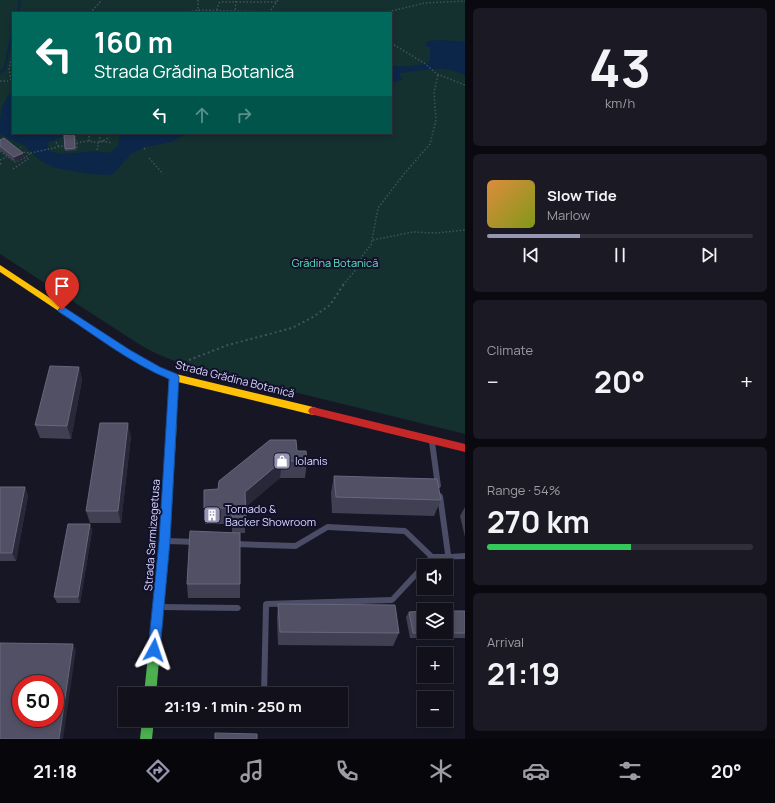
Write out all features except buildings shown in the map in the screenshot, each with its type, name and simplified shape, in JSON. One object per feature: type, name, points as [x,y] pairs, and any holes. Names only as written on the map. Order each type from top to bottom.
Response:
[{"type":"main road","name":"Strada Grădina Botanică","points":[[0,268],[126,352],[157,370],[174,377],[465,448]]},
{"type":"main road","name":"Strada Sarmizegetusa","points":[[151,687],[165,541],[174,377]]},
{"type":"main road","points":[[146,739],[147,727]]},
{"type":"lane","points":[[431,440],[448,556]]},
{"type":"lane","points":[[226,543],[296,546],[327,527],[405,531],[432,557]]},
{"type":"lane","points":[[165,541],[203,542]]},
{"type":"lane","points":[[264,687],[266,604],[392,600],[432,557],[465,556]]},
{"type":"lane","points":[[158,607],[238,608]]},
{"type":"path","points":[[91,12],[102,0]]},
{"type":"path","points":[[198,0],[198,10]]},
{"type":"path","points":[[189,12],[198,10],[270,12],[278,0]]},
{"type":"path","points":[[236,1],[236,12]]},
{"type":"path","points":[[387,12],[425,4],[465,1]]},
{"type":"path","points":[[218,10],[220,2],[277,2]]},
{"type":"path","points":[[392,43],[424,62],[438,75],[465,86]]},
{"type":"path","points":[[11,80],[9,70],[12,56]]},
{"type":"path","points":[[189,360],[246,340],[292,328],[326,309],[358,267],[363,255],[371,245],[378,208],[432,141],[436,120],[434,92],[438,75]]},
{"type":"path","points":[[0,82],[8,81]]},
{"type":"path","points":[[75,136],[77,148]]},
{"type":"path","points":[[89,136],[89,141]]},
{"type":"path","points":[[97,150],[100,136]]},
{"type":"path","points":[[17,152],[31,153],[89,141],[99,143],[110,137]]},
{"type":"path","points":[[102,141],[112,143]]},
{"type":"path","points":[[56,142],[59,147]]},
{"type":"path","points":[[17,152],[21,147]]},
{"type":"path","points":[[0,151],[15,162],[31,153]]},
{"type":"path","points":[[17,152],[26,157]]},
{"type":"path","points":[[0,160],[8,157]]},
{"type":"path","points":[[13,169],[28,159],[26,157]]},
{"type":"path","points":[[149,158],[163,174]]},
{"type":"path","points":[[373,240],[413,232],[436,233],[465,230]]},
{"type":"green space","name":"Grădina Botanică","points":[[0,0],[465,0],[465,434],[192,367],[155,353],[0,254]]},
{"type":"water","points":[[443,40],[465,42],[465,75],[448,70],[425,69],[400,73],[399,75],[403,80],[392,83],[392,66],[421,65],[430,61],[430,48],[426,46],[425,43],[428,41]]},
{"type":"water","points":[[12,91],[12,134],[81,134],[64,136],[47,143],[51,152],[62,154],[95,151],[109,153],[118,146],[120,134],[187,134],[171,142],[145,147],[131,154],[112,175],[90,174],[56,168],[41,161],[25,146],[0,134],[3,105]]},
{"type":"waterway","points":[[18,12],[20,0]]},
{"type":"waterway","points":[[0,73],[5,68],[12,34]]},
{"type":"traffic: fast","points":[[151,687],[165,541],[171,437]]},
{"type":"traffic: fast","points":[[146,739],[147,727]]},
{"type":"traffic: slow","points":[[0,268],[126,352],[157,370],[174,377],[313,411]]},
{"type":"traffic: slow","points":[[171,437],[174,377]]},
{"type":"traffic: jam","points":[[313,411],[465,448]]},
{"type":"place","name":"Iolanis","points":[[282,461]]},
{"type":"place","name":"Tornado & Backer Showroom","points":[[212,515]]},
{"type":"route","points":[[62,310],[126,352],[157,370],[174,377],[165,541],[154,650]]}]
